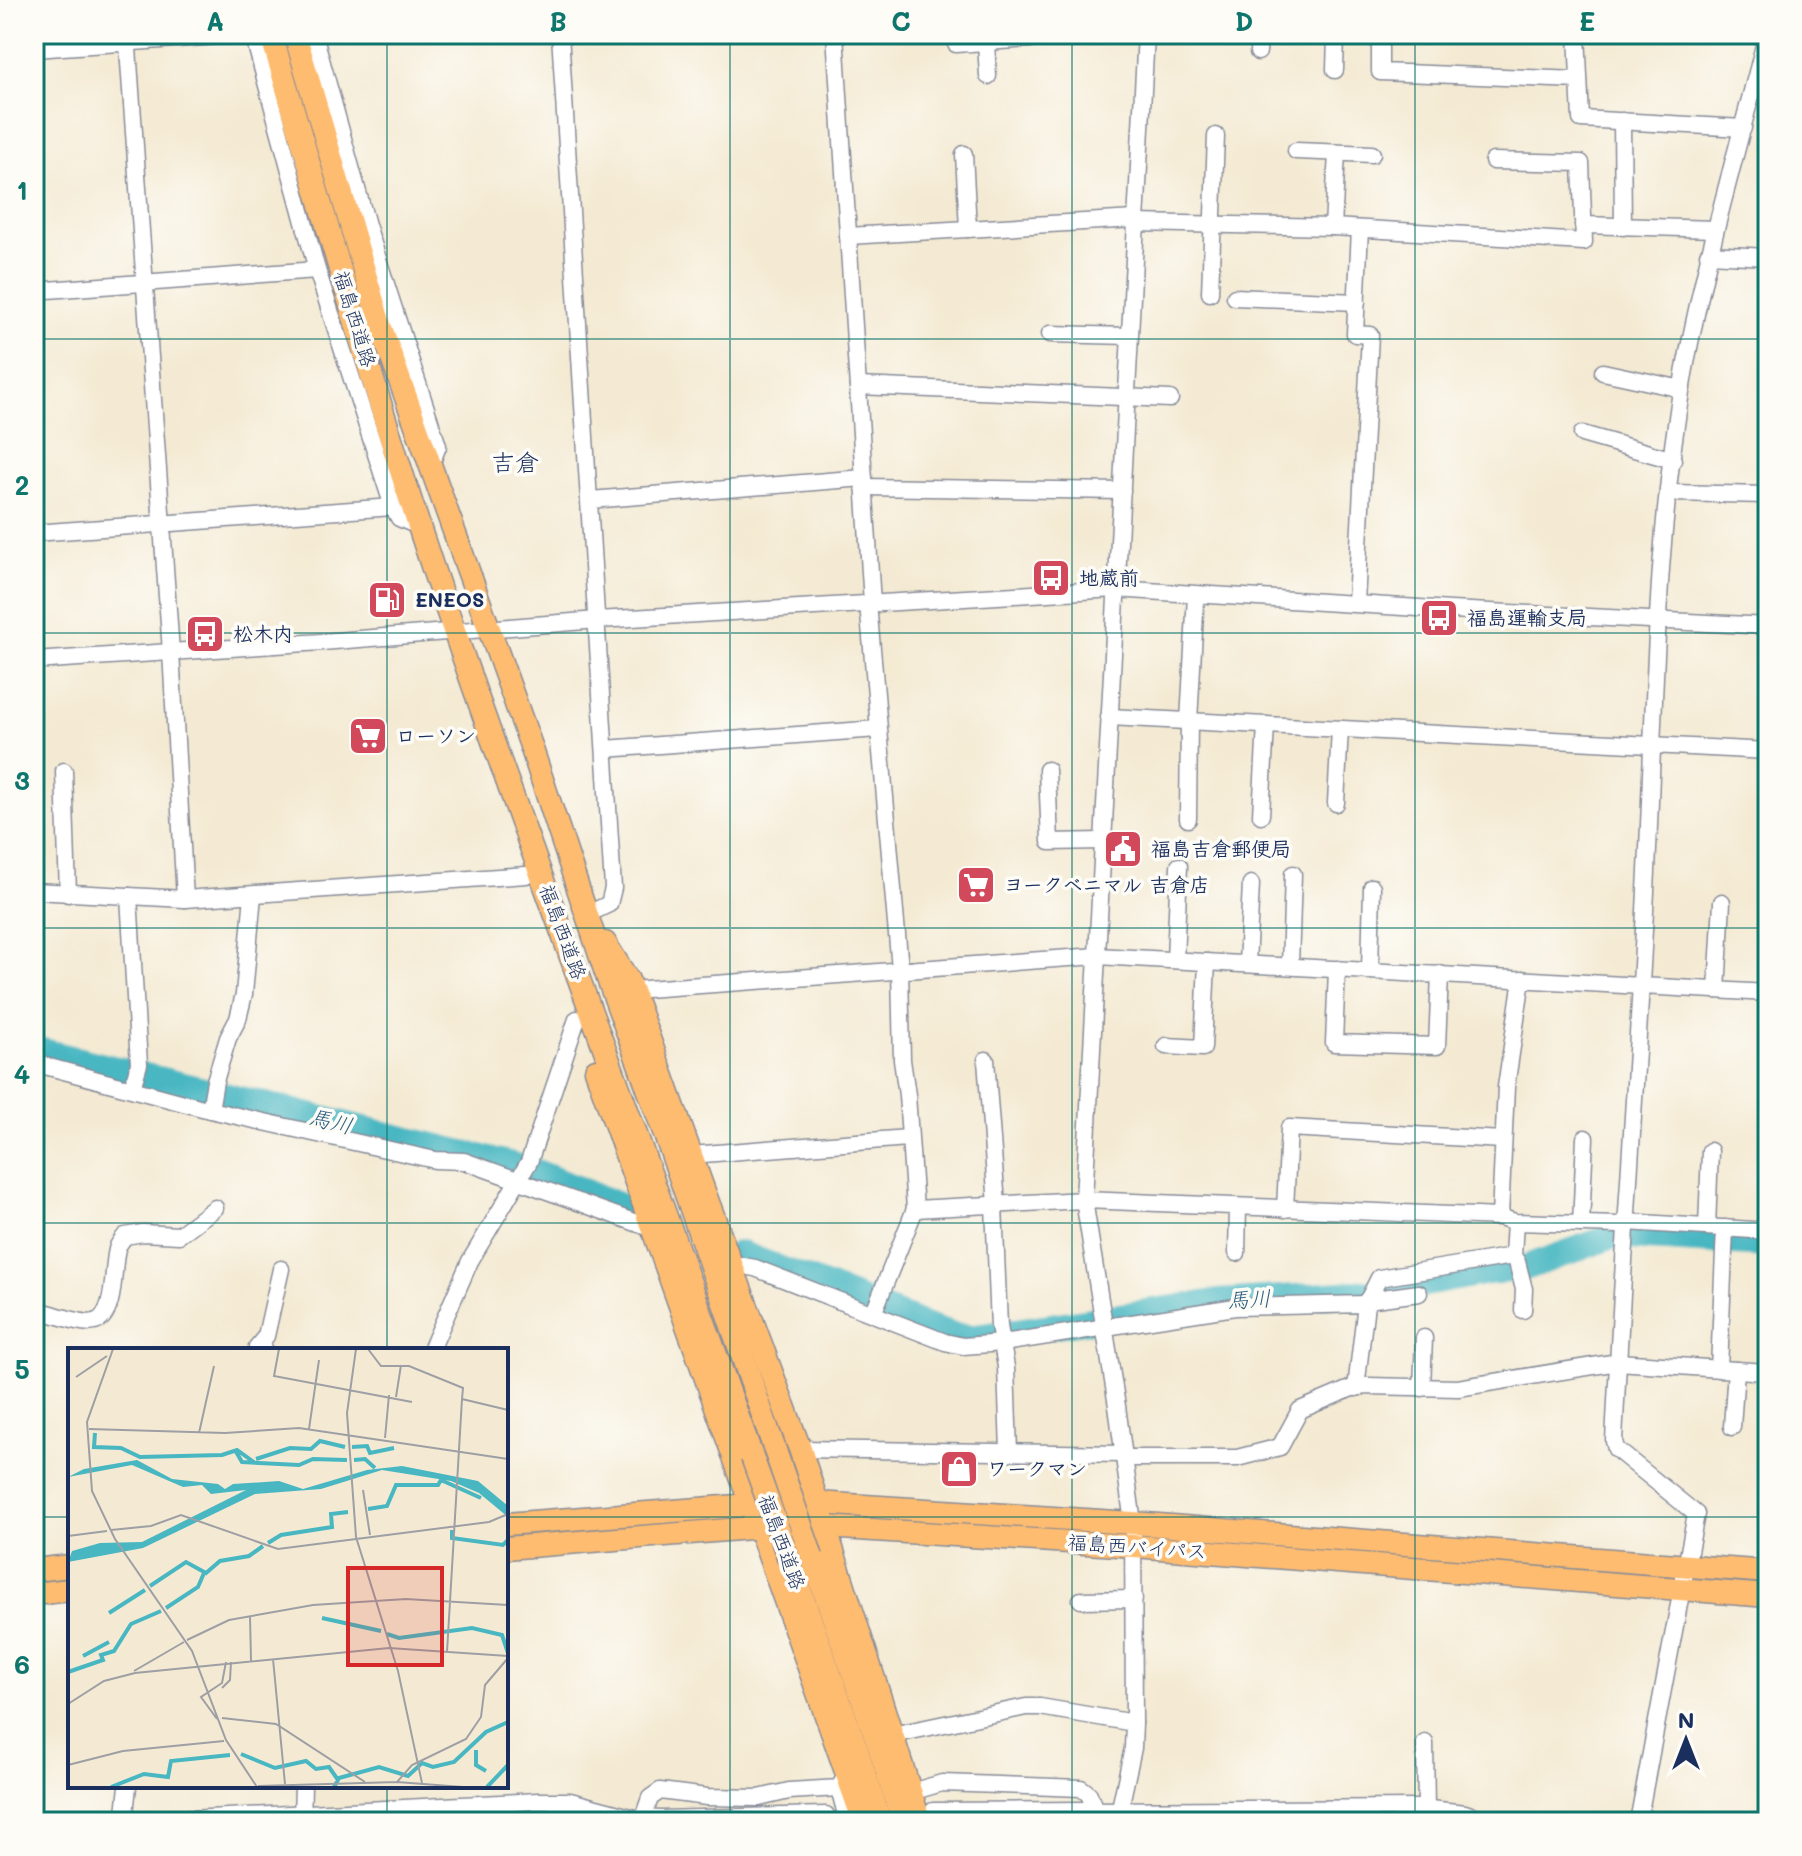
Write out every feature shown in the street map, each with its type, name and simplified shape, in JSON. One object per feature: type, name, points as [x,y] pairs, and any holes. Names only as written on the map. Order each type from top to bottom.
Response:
[{"type":"highway","name":"福島西道路","points":[[271,34],[358,330],[454,632],[599,1037],[675,1237],[880,1822]]},
{"type":"highway","name":"福島西道路","points":[[295,34],[380,325],[530,743],[607,976],[678,1169],[903,1822]]},
{"type":"highway","points":[[503,766],[500,790],[526,875],[539,899],[561,926],[564,970],[577,1019],[759,1528],[843,1780],[864,1822]]},
{"type":"highway","points":[[588,914],[632,990],[800,1449],[911,1792],[927,1816]]},
{"type":"highway","name":"福島西バイパス","points":[[508,1524],[750,1505],[817,1503],[1133,1534],[1685,1578],[1768,1596]]},
{"type":"highway","name":"福島西バイパス","points":[[508,1548],[759,1528],[1133,1534]]},
{"type":"highway","points":[[34,1570],[68,1566]]},
{"type":"highway","name":"福島西バイパス","points":[[1685,1578],[1768,1572]]},
{"type":"highway","points":[[34,1594],[68,1590]]},
{"type":"street","points":[[34,49],[128,38],[247,34]]},
{"type":"street","points":[[253,34],[317,270],[393,507],[399,518],[420,527]]},
{"type":"street","points":[[314,34],[367,225],[438,446],[430,467]]},
{"type":"street","points":[[560,34],[613,888],[609,904],[588,914]]},
{"type":"street","points":[[835,34],[878,729],[900,969],[902,1060],[915,1209],[875,1309]]},
{"type":"street","points":[[956,44],[1104,34]]},
{"type":"street","points":[[1118,1816],[1133,1748],[1133,1534],[1124,1456],[1084,1200],[1146,34]]},
{"type":"street","points":[[1258,52],[1259,34]]},
{"type":"street","points":[[1335,70],[1336,34]]},
{"type":"street","points":[[1380,34],[1380,72],[1579,80]]},
{"type":"street","points":[[1577,34],[1581,119],[1743,128]]},
{"type":"street","points":[[1638,1822],[1696,1514],[1616,1449],[1614,1441],[1642,985],[1656,621],[1682,389],[1708,254],[1743,128],[1762,35]]},
{"type":"street","points":[[128,38],[185,899]]},
{"type":"street","points":[[986,43],[988,76]]},
{"type":"street","points":[[1622,121],[1623,227]]},
{"type":"street","points":[[1210,293],[1216,136]]},
{"type":"street","points":[[1296,151],[1372,154]]},
{"type":"street","points":[[1333,227],[1337,153]]},
{"type":"street","points":[[964,154],[968,229]]},
{"type":"street","points":[[848,236],[1135,221],[1333,227],[1584,242],[1581,163],[1493,161]]},
{"type":"street","points":[[1583,225],[1715,229]]},
{"type":"street","points":[[1356,603],[1370,335],[1355,334],[1360,229]]},
{"type":"street","points":[[1708,254],[1768,257]]},
{"type":"street","points":[[34,291],[317,270]]},
{"type":"street","points":[[1235,297],[1357,302]]},
{"type":"street","points":[[1050,334],[1129,336]]},
{"type":"street","points":[[1603,372],[1682,389]]},
{"type":"street","points":[[858,386],[1170,399]]},
{"type":"street","points":[[1582,434],[1673,460]]},
{"type":"street","points":[[590,500],[864,483],[1122,491]]},
{"type":"street","points":[[1669,493],[1768,495]]},
{"type":"street","points":[[34,533],[393,507]]},
{"type":"street","points":[[34,661],[598,620],[1115,589],[1768,626]]},
{"type":"street","points":[[1188,819],[1189,721],[1196,595]]},
{"type":"street","points":[[1109,717],[1768,751]]},
{"type":"street","points":[[1261,815],[1266,725]]},
{"type":"street","points":[[605,749],[878,729]]},
{"type":"street","points":[[1336,803],[1340,729]]},
{"type":"street","points":[[1047,770],[1050,842],[1102,841]]},
{"type":"street","points":[[64,771],[68,894]]},
{"type":"street","points":[[1175,960],[1179,866]]},
{"type":"street","points":[[1290,966],[1293,874]]},
{"type":"street","points":[[34,891],[185,899],[526,875]]},
{"type":"street","points":[[1247,964],[1251,884]]},
{"type":"street","points":[[1370,971],[1372,887]]},
{"type":"street","points":[[211,1106],[215,1081],[244,994],[253,895]]},
{"type":"street","points":[[129,896],[135,1077]]},
{"type":"street","points":[[1717,990],[1722,902]]},
{"type":"street","points":[[632,990],[1097,956],[1768,993]]},
{"type":"street","points":[[1166,1046],[1203,1048],[1207,962]]},
{"type":"street","points":[[1337,969],[1334,1043],[1437,1046],[1440,974]]},
{"type":"street","points":[[1522,979],[1506,1087],[1503,1140],[1508,1220],[1524,1289],[1523,1310]]},
{"type":"street","points":[[432,1348],[470,1261],[524,1173],[577,1019]]},
{"type":"street","points":[[986,1060],[1009,1452]]},
{"type":"street","points":[[34,1063],[135,1077],[211,1106],[435,1160],[464,1161],[524,1173],[653,1229]]},
{"type":"street","points":[[1285,1209],[1289,1128],[1503,1140]]},
{"type":"street","points":[[691,1155],[908,1138]]},
{"type":"street","points":[[1581,1224],[1585,1138]]},
{"type":"street","points":[[1707,1227],[1710,1151]]},
{"type":"street","points":[[915,1209],[1084,1200],[1627,1226],[1707,1227],[1724,1238],[1768,1231]]},
{"type":"street","points":[[1237,1253],[1238,1207]]},
{"type":"street","points":[[34,1309],[95,1322],[108,1306],[115,1277],[117,1247],[125,1236],[143,1233],[179,1235],[215,1208]]},
{"type":"street","points":[[1724,1238],[1732,1427]]},
{"type":"street","points":[[1356,1388],[1369,1296],[1379,1278],[1515,1259]]},
{"type":"street","points":[[732,1264],[755,1268],[875,1309],[945,1342],[963,1346],[1001,1336],[1104,1320],[1419,1293]]},
{"type":"street","points":[[259,1348],[266,1336],[281,1269]]},
{"type":"street","points":[[1422,1388],[1424,1338]]},
{"type":"street","points":[[800,1449],[1237,1458],[1280,1447],[1300,1410],[1356,1388],[1458,1388],[1618,1362],[1768,1372]]},
{"type":"street","points":[[1081,1600],[1134,1599]]},
{"type":"street","points":[[892,1735],[1026,1707],[1134,1723]]},
{"type":"street","points":[[1425,1743],[1426,1809]]},
{"type":"street","points":[[643,1818],[650,1798],[660,1791],[707,1797],[759,1798],[843,1780],[848,1822]]},
{"type":"street","points":[[911,1792],[942,1783],[1081,1788],[1089,1794],[1095,1810]]},
{"type":"street","points":[[124,1822],[128,1788]]},
{"type":"street","points":[[301,1817],[303,1788]]},
{"type":"street","points":[[132,1822],[301,1817],[570,1801],[643,1818],[826,1815]]},
{"type":"street","points":[[927,1816],[1095,1810],[1118,1816],[1426,1809],[1465,1813],[1490,1822]]},
{"type":"waterway","name":"馬川","points":[[34,1049],[529,1169],[623,1207]]},
{"type":"waterway","name":"馬川","points":[[740,1253],[925,1325],[956,1336],[975,1337],[1215,1302],[1388,1291],[1488,1272],[1522,1269],[1613,1236],[1768,1245]]},
{"type":"place","name":"地蔵前","points":[[1051,578]]},
{"type":"place","name":"ENEOS","points":[[387,600]]},
{"type":"place","name":"福島運輸支局","points":[[1439,618]]},
{"type":"place","name":"松木内","points":[[205,634]]},
{"type":"place","name":"ローソン","points":[[368,736]]},
{"type":"place","name":"福島吉倉郵便局","points":[[1123,849]]},
{"type":"place","name":"ヨークベニマル 吉倉店","points":[[976,885]]},
{"type":"place","name":"ワークマン","points":[[959,1469]]},
{"type":"district","name":"吉倉","points":[[515,463]]}]
